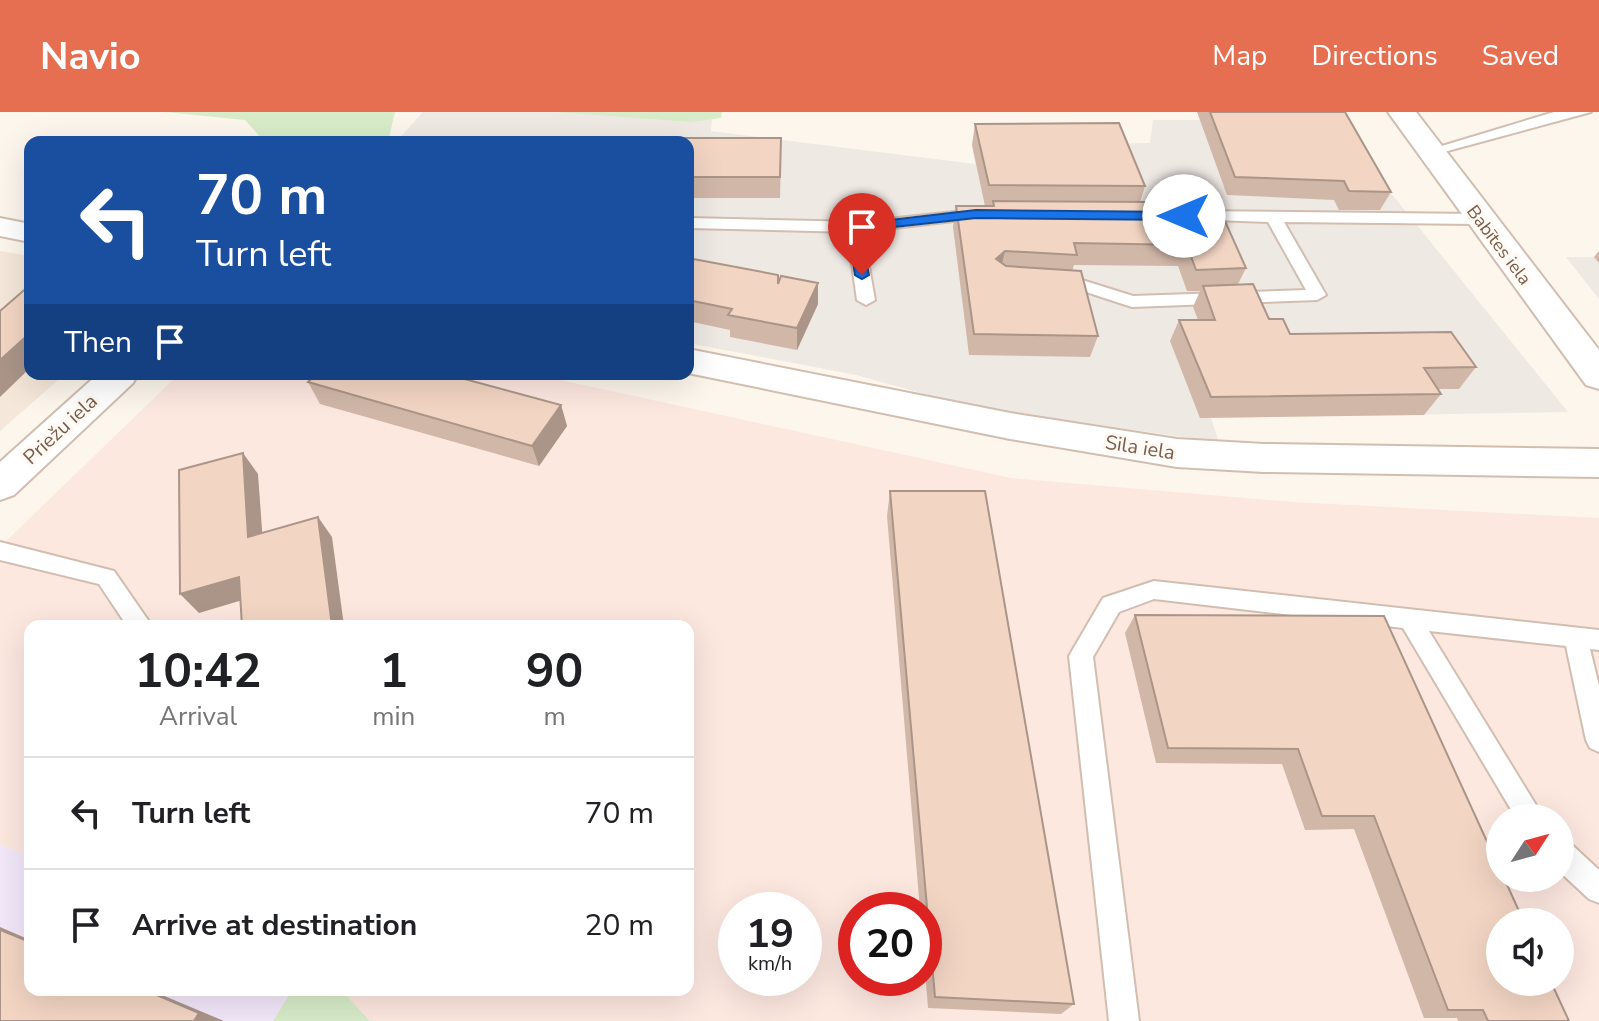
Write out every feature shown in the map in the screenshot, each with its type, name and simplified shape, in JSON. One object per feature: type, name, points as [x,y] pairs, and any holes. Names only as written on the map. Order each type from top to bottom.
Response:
[{"type":"street","name":"Babītes iela","points":[[1402,112],[1599,376]]},
{"type":"street","points":[[0,227],[24,232]]},
{"type":"street","name":"Sila iela","points":[[694,362],[1010,426],[1177,453],[1279,458],[1599,463]]},
{"type":"street","name":"Priežu iela","points":[[0,485],[114,380]]},
{"type":"lane","points":[[1429,152],[1513,120],[1584,112]]},
{"type":"lane","points":[[694,223],[860,227],[992,214]]},
{"type":"lane","points":[[1180,216],[1479,219]]},
{"type":"lane","points":[[1034,282],[1082,285],[1132,302],[1317,295],[1273,217]]},
{"type":"lane","points":[[860,227],[858,250],[866,300]]},
{"type":"lane","points":[[0,551],[106,577],[136,620]]},
{"type":"lane","points":[[1124,1021],[1081,656],[1111,605],[1154,590],[1587,639],[1599,740]]},
{"type":"lane","points":[[1409,618],[1522,804]]},
{"type":"lane","points":[[1574,866],[1599,889]]},
{"type":"shaded area","points":[[423,112],[627,112],[712,118],[711,131],[975,164],[972,145],[1150,143],[1153,120],[1200,120],[1374,172],[1568,412],[1211,418],[1219,442],[972,407],[856,375],[694,344],[694,136],[401,136]]},
{"type":"shaded area","points":[[0,251],[24,255],[24,380],[58,380],[0,431]]},
{"type":"shaded area","points":[[1566,257],[1599,257],[1599,299]]},
{"type":"shaded area","points":[[173,380],[561,380],[1011,478],[1294,502],[1599,518],[1599,1021],[370,1021],[347,996],[694,996],[694,620],[24,620],[24,854],[0,845],[0,547]]},
{"type":"shaded area","points":[[0,845],[24,854],[24,996],[288,996],[273,1021],[0,1021]]},
{"type":"green space","points":[[165,112],[395,112],[389,136],[260,136],[245,120]]},
{"type":"green space","points":[[556,112],[722,112],[721,118],[691,122]]},
{"type":"green space","points":[[288,996],[347,996],[370,1021],[273,1021]]},
{"type":"building","points":[[1210,112],[1345,112],[1391,192],[1349,191],[1344,181],[1235,177]]},
{"type":"building","points":[[1119,123],[1145,186],[989,185],[975,124]]},
{"type":"building","points":[[694,138],[781,138],[780,177],[694,177]]},
{"type":"building","points":[[993,201],[1152,202],[1155,209],[1220,210],[1246,268],[1196,270],[1187,245],[1074,243],[1077,255],[1005,251],[996,259],[1006,266],[1081,271],[1098,336],[974,334],[956,206],[994,206]]},
{"type":"building","points":[[694,259],[778,275],[778,284],[781,276],[818,283],[797,328],[728,315],[732,309],[694,301]]},
{"type":"building","points":[[1253,284],[1269,319],[1283,319],[1290,334],[1451,332],[1476,367],[1424,368],[1441,394],[1211,397],[1179,320],[1215,320],[1203,286]]},
{"type":"building","points":[[24,290],[24,338],[0,360],[0,311]]},
{"type":"building","points":[[468,380],[561,405],[532,446],[308,382]]},
{"type":"building","points":[[243,453],[248,537],[318,517],[331,620],[242,620],[239,577],[180,594],[179,470]]},
{"type":"building","points":[[890,491],[985,491],[1074,1004],[935,997],[942,996],[942,892],[926,892]]},
{"type":"building","points":[[1135,615],[1384,616],[1486,839],[1486,892],[1510,892],[1518,908],[1486,908],[1486,996],[1557,996],[1569,1021],[1488,1021],[1483,1010],[1448,1010],[1374,816],[1322,816],[1298,749],[1168,748]]},
{"type":"building","points":[[0,930],[24,940],[24,996],[159,996],[199,1013],[194,1021],[0,1021]]},
{"type":"route","points":[[862,275],[858,250],[860,227],[976,214],[1184,216]]}]
